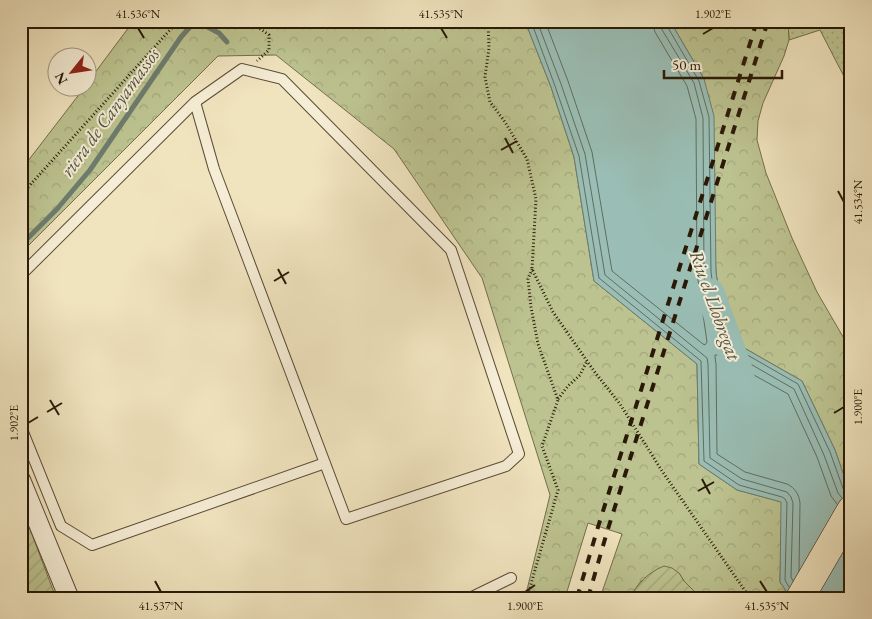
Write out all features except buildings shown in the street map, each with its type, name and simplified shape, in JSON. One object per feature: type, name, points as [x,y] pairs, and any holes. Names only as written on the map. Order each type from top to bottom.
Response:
[{"type":"highway","points":[[800,598],[851,510]]},
{"type":"street","points":[[21,481],[69,598]]},
{"type":"lane","points":[[21,275],[195,102],[242,69],[282,79],[451,250],[519,454],[506,466],[346,519],[214,169],[195,102]]},
{"type":"lane","points":[[21,427],[61,526],[92,545],[325,463]]},
{"type":"lane","points":[[470,598],[511,578]]},
{"type":"path","points":[[21,195],[178,21]]},
{"type":"path","points":[[242,69],[256,62],[269,50],[269,35],[248,21]]},
{"type":"path","points":[[488,21],[489,48],[485,77],[490,102],[505,122],[527,159],[536,199],[532,269],[528,279],[531,307],[538,344],[558,400]]},
{"type":"path","points":[[532,269],[553,312],[586,361],[620,404],[662,471],[750,598]]},
{"type":"path","points":[[527,598],[558,490],[542,446],[558,400],[568,386],[580,375],[586,361]]},
{"type":"green space","points":[[127,21],[525,21],[551,87],[574,157],[594,281],[697,364],[699,464],[737,490],[782,502],[780,582],[791,598],[701,598],[684,581],[679,573],[641,581],[629,598],[600,598],[622,534],[588,523],[565,598],[525,598],[550,495],[482,278],[394,149],[276,55],[218,56],[21,253],[21,170],[76,98],[98,98],[98,69],[129,27]]},
{"type":"green space","points":[[670,21],[788,21],[789,40],[763,103],[758,121],[757,140],[766,173],[792,238],[817,292],[846,342],[851,347],[851,496],[835,450],[802,381],[725,337],[716,272],[704,79]]},
{"type":"green space","points":[[788,21],[851,21],[851,90],[820,30],[789,40]]},
{"type":"green space","points":[[21,505],[56,598],[21,598]]},
{"type":"green space","points":[[664,566],[672,568],[679,573],[684,581],[701,598],[629,598],[644,579]]},
{"type":"water","points":[[525,21],[670,21],[704,79],[714,116],[716,272],[725,337],[802,381],[835,450],[851,496],[851,598],[791,598],[780,582],[781,502],[737,490],[699,464],[697,364],[594,281],[574,157],[551,87]]},
{"type":"waterway","name":"riera de Canyamassos","points":[[21,245],[57,209],[90,170],[181,37],[190,27],[198,22],[219,33],[227,42]]},
{"type":"waterway","name":"Riu el Llobregat","points":[[710,293],[740,375]]},
{"type":"railway","points":[[577,598],[757,21]]},
{"type":"railway","points":[[588,598],[607,532],[768,21]]}]
